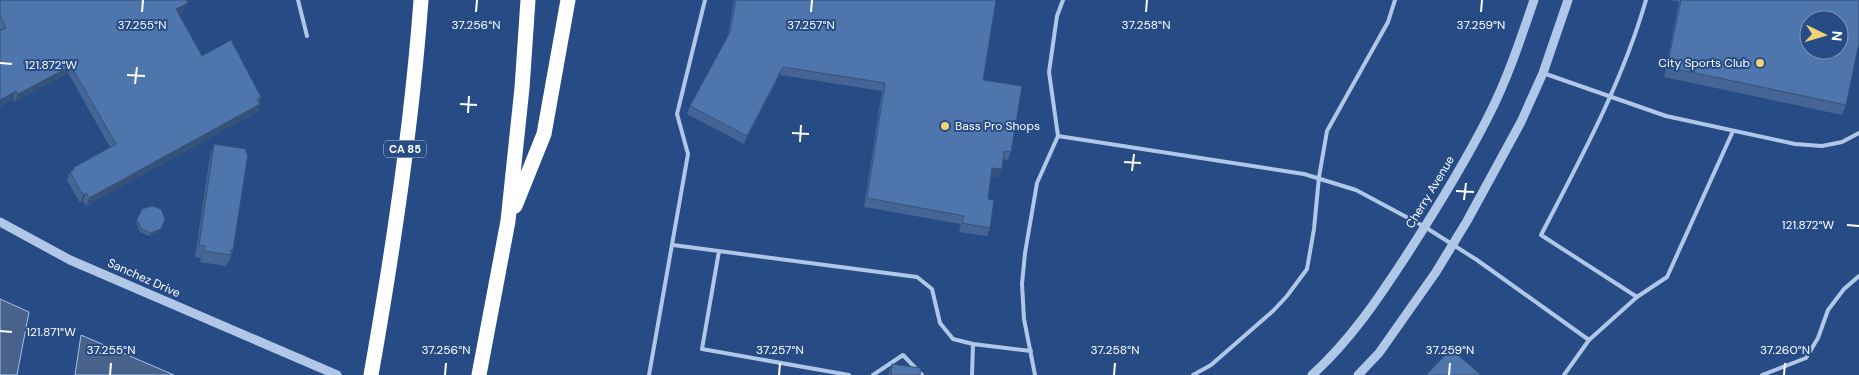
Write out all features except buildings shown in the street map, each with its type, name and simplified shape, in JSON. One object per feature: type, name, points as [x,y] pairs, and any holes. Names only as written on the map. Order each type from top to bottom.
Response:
[{"type":"highway","name":"CA 85","points":[[371,375],[384,298],[417,48],[421,0]]},
{"type":"highway","points":[[479,375],[508,221],[522,88],[528,0]]},
{"type":"highway","points":[[508,221],[544,134],[568,0]]},
{"type":"street","name":"Cherry Avenue","points":[[1312,375],[1328,360],[1375,303],[1446,192],[1490,113],[1511,64],[1534,0]]},
{"type":"street","points":[[1358,375],[1379,353],[1436,272],[1453,244],[1521,122],[1543,73],[1568,0]]},
{"type":"street","name":"Sanchez Drive","points":[[0,222],[70,260],[337,375]]},
{"type":"lane","points":[[298,0],[306,36]]},
{"type":"lane","points":[[650,375],[688,154],[677,114],[705,0]]},
{"type":"lane","points":[[1035,375],[1024,319],[1022,284],[1025,253],[1037,183],[1058,136],[1049,72],[1057,16],[1063,0]]},
{"type":"lane","points":[[1193,375],[1211,365],[1273,312],[1307,269],[1327,131],[1388,22],[1395,0]]},
{"type":"lane","points":[[1637,297],[1541,235],[1596,129],[1634,39],[1646,0]]},
{"type":"lane","points":[[1543,73],[1666,116],[1795,144],[1822,146],[1842,142],[1859,133]]},
{"type":"lane","points":[[1564,375],[1589,340],[1637,297],[1668,277],[1733,131]]},
{"type":"lane","points":[[1058,136],[1319,177],[1356,190],[1425,226],[1453,244],[1589,340]]},
{"type":"lane","points":[[673,244],[917,277],[932,289],[940,322],[953,339],[973,344],[1031,351]]},
{"type":"lane","points":[[719,251],[702,349],[849,375]]},
{"type":"lane","points":[[1762,375],[1806,358],[1818,338],[1828,310],[1844,289],[1859,276]]},
{"type":"lane","points":[[972,375],[973,344]]},
{"type":"lane","points":[[874,375],[903,355],[922,375]]},
{"type":"water","points":[[0,299],[29,312],[17,375],[0,375]]},
{"type":"water","points":[[81,335],[174,375],[75,375]]},
{"type":"place","name":"City Sports Club","points":[[1760,63]]},
{"type":"place","name":"Bass Pro Shops","points":[[945,126]]}]
